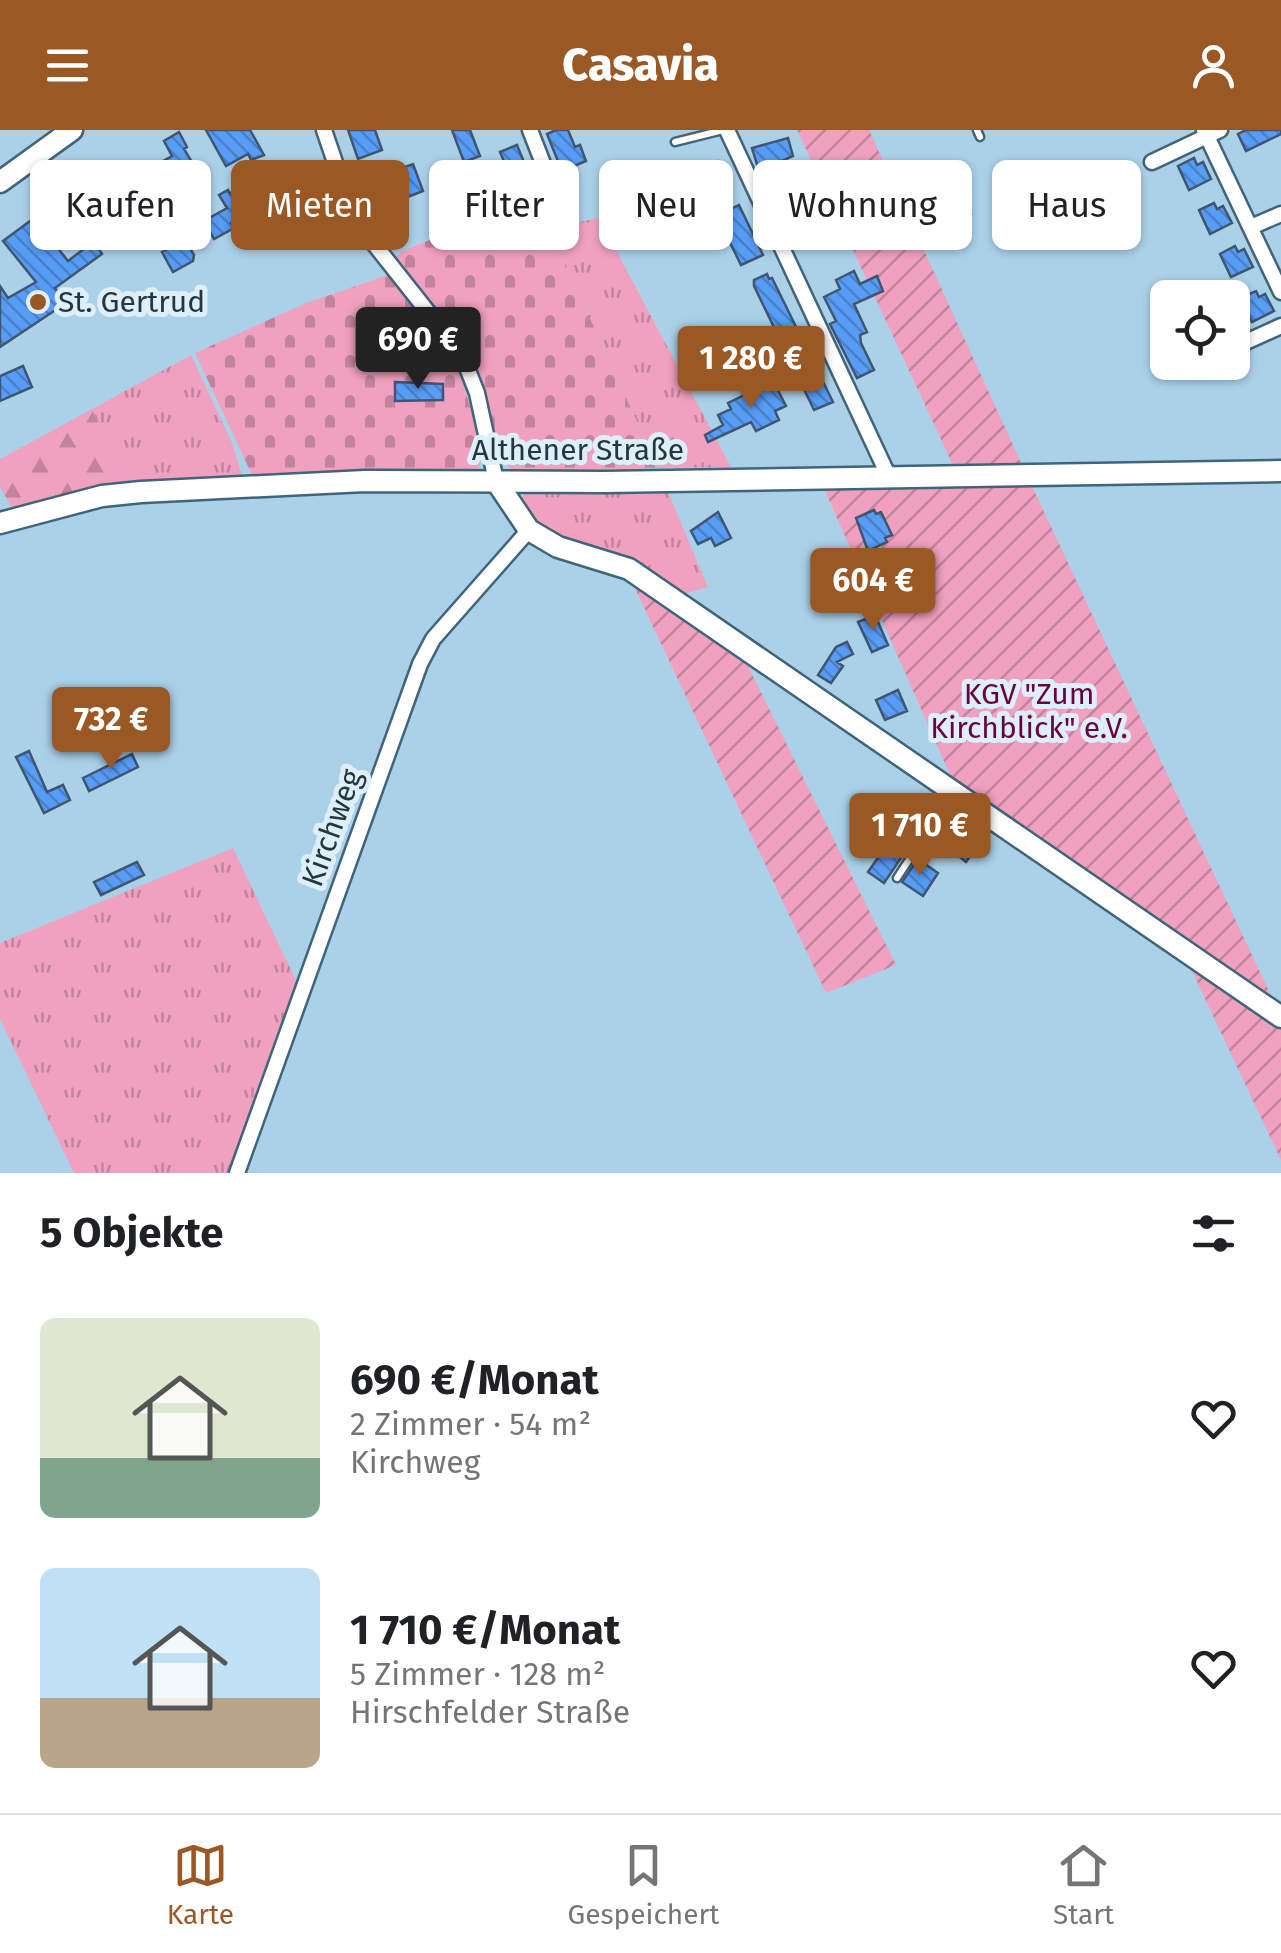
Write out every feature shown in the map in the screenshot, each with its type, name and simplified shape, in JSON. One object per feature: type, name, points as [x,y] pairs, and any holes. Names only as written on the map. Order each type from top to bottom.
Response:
[{"type":"main road","points":[[0,182],[72,130]]},
{"type":"main road","name":"Althener Straße","points":[[0,524],[102,496],[366,481],[605,482],[1281,472]]},
{"type":"main road","points":[[496,480],[529,530],[558,547],[629,568],[1281,1017]]},
{"type":"street","points":[[324,130],[342,183],[370,240],[462,354],[477,393],[496,480]]},
{"type":"street","points":[[530,130],[542,160]]},
{"type":"street","points":[[725,130],[888,475]]},
{"type":"street","points":[[1152,162],[1211,132],[1281,292]]},
{"type":"street","points":[[1251,227],[1281,214]]},
{"type":"street","points":[[1250,340],[1281,326]]},
{"type":"street","name":"Kirchweg","points":[[236,1173],[420,664],[433,640],[529,530]]},
{"type":"lane","points":[[675,142],[725,130]]},
{"type":"lane","points":[[896,878],[953,793]]},
{"type":"green space","name":"KGV \"Zum Kirchblick\" e.V.","points":[[797,130],[869,130],[883,160],[811,160]]},
{"type":"green space","points":[[599,218],[599,250],[616,250],[731,467],[658,468],[559,250],[579,250],[579,222]]},
{"type":"green space","points":[[429,240],[429,250],[559,250],[658,468],[513,472],[497,447],[476,371],[463,343],[394,259]]},
{"type":"green space","name":"KGV \"Zum Kirchblick\" e.V.","points":[[853,250],[924,250],[1281,1017],[1281,1160],[1174,933],[951,777],[822,484],[960,480]]},
{"type":"green space","points":[[388,275],[430,324],[460,373],[483,449],[476,473],[253,477],[195,353],[306,303]]},
{"type":"green space","points":[[191,355],[233,445],[242,476],[123,487],[92,409]]},
{"type":"green space","points":[[92,409],[123,487],[14,511],[0,487],[0,459]]},
{"type":"green space","points":[[666,487],[708,587],[684,594],[636,562],[552,532],[539,524],[521,498],[529,490]]},
{"type":"green space","points":[[630,578],[742,654],[896,965],[826,993]]},
{"type":"green space","points":[[233,848],[299,987],[232,1173],[74,1173],[0,1019],[0,943]]},
{"type":"building","points":[[206,130],[250,130],[264,155],[251,160],[248,154],[226,166]]},
{"type":"building","points":[[348,130],[375,130],[382,150],[358,159]]},
{"type":"building","points":[[452,130],[470,130],[480,156],[463,160]]},
{"type":"building","points":[[568,130],[586,161],[579,164],[579,160],[558,160],[547,134]]},
{"type":"building","points":[[1246,130],[1281,130],[1281,134],[1246,151],[1238,134]]},
{"type":"building","points":[[179,132],[191,160],[165,160],[172,156],[164,141]]},
{"type":"building","points":[[788,138],[793,156],[784,160],[756,160],[752,148]]},
{"type":"building","points":[[517,145],[523,160],[503,160],[500,152]]},
{"type":"building","points":[[1194,158],[1197,165],[1203,162],[1211,179],[1189,190],[1178,166]]},
{"type":"building","points":[[413,164],[423,191],[409,196],[409,165]]},
{"type":"building","points":[[228,190],[231,230],[214,239],[211,217],[227,208],[219,195]]},
{"type":"building","points":[[1214,203],[1217,209],[1223,206],[1232,223],[1210,234],[1199,210]]},
{"type":"building","points":[[739,205],[753,234],[753,250],[761,250],[763,255],[741,265],[733,249],[733,208]]},
{"type":"building","points":[[30,221],[30,250],[59,250],[68,261],[82,250],[100,250],[102,254],[55,288],[66,303],[0,347],[0,286],[8,298],[36,282],[3,241]]},
{"type":"building","points":[[1235,246],[1238,252],[1244,249],[1253,267],[1231,277],[1220,254]]},
{"type":"building","points":[[191,250],[193,261],[173,272],[162,252]]},
{"type":"building","points":[[854,271],[860,284],[877,276],[883,291],[854,304],[867,332],[860,335],[861,343],[874,370],[857,378],[830,324],[836,321],[824,297],[840,289],[836,280]]},
{"type":"building","points":[[767,274],[833,402],[814,410],[754,286],[754,280]]},
{"type":"building","points":[[1256,291],[1259,297],[1265,294],[1274,311],[1252,322],[1250,294]]},
{"type":"building","points":[[23,366],[32,387],[0,401],[0,376]]},
{"type":"building","points":[[773,381],[786,406],[775,411],[779,420],[756,431],[751,422],[708,442],[705,435],[723,425],[718,415],[731,409],[728,403]]},
{"type":"building","points":[[395,382],[443,384],[443,400],[395,401]]},
{"type":"building","points":[[874,510],[876,514],[881,512],[892,535],[885,538],[887,542],[868,551],[856,518]]},
{"type":"building","points":[[718,512],[731,538],[715,546],[711,538],[698,544],[691,531]]},
{"type":"building","points":[[875,615],[888,645],[872,652],[858,622]]},
{"type":"building","points":[[847,642],[853,654],[837,662],[843,666],[831,683],[818,675],[836,647]]},
{"type":"building","points":[[898,690],[907,711],[885,720],[876,700]]},
{"type":"building","points":[[29,751],[47,792],[63,785],[70,800],[44,813],[16,757]]},
{"type":"building","points":[[132,754],[138,767],[89,791],[83,778]]},
{"type":"building","points":[[919,799],[934,809],[884,883],[868,872]]},
{"type":"building","points":[[951,820],[962,828],[955,838],[974,851],[966,862],[933,836],[943,821],[948,825]]},
{"type":"building","points":[[918,859],[938,873],[923,896],[902,882]]},
{"type":"building","points":[[137,862],[144,875],[101,895],[94,882]]},
{"type":"place","name":"St. Gertrud","points":[[38,302]]}]
